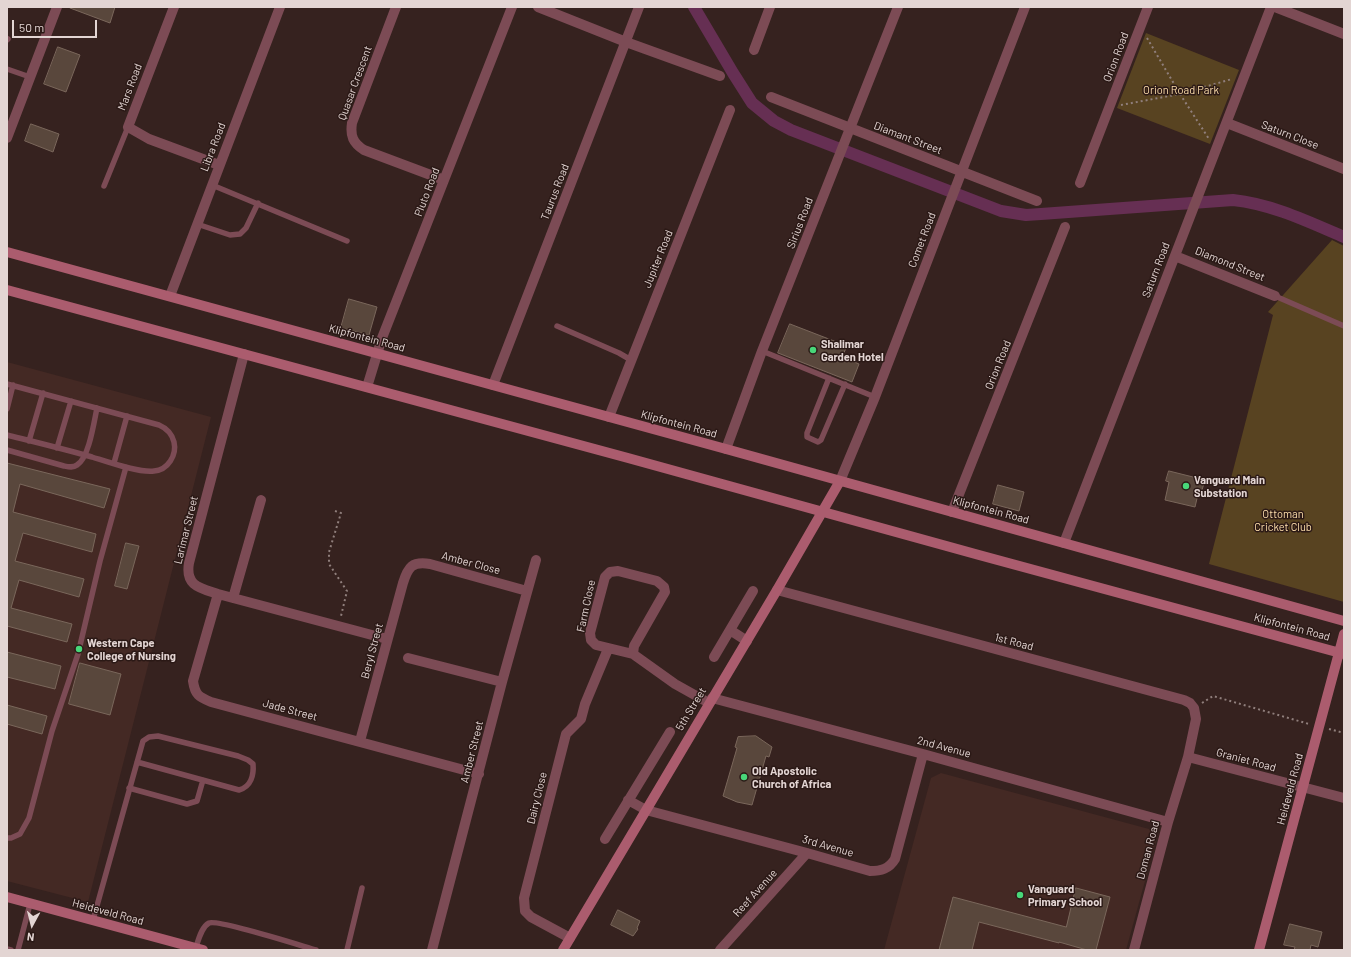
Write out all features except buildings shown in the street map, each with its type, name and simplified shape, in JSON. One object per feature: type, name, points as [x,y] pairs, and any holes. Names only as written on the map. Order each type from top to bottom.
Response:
[{"type":"main road","name":"Klipfontein Road","points":[[7,252],[726,449],[1344,621]]},
{"type":"main road","name":"Klipfontein Road","points":[[7,290],[1342,653]]},
{"type":"main road","name":"5th Street","points":[[563,950],[710,700],[747,641],[840,481]]},
{"type":"main road","name":"Heideveld Road","points":[[1259,950],[1319,727],[1342,653],[1344,634]]},
{"type":"main road","name":"Heideveld Road","points":[[7,897],[198,949]]},
{"type":"street","points":[[7,138],[57,7]]},
{"type":"street","name":"Mars Road","points":[[174,7],[128,127],[149,139],[219,165]]},
{"type":"street","name":"Libra Road","points":[[170,296],[280,7]]},
{"type":"street","name":"Quasar Crescent","points":[[396,7],[352,123],[352,138],[356,144],[364,150],[444,180]]},
{"type":"street","name":"Pluto Road","points":[[367,387],[377,354],[512,7]]},
{"type":"street","points":[[538,7],[626,42],[720,76]]},
{"type":"street","name":"Taurus Road","points":[[493,385],[639,7]]},
{"type":"street","points":[[754,50],[770,7]]},
{"type":"street","name":"Sirius Road","points":[[726,449],[762,351],[898,7]]},
{"type":"street","name":"Comet Road","points":[[840,481],[875,397],[1025,7]]},
{"type":"street","name":"Orion Road","points":[[1080,183],[1148,7]]},
{"type":"street","name":"Saturn Road","points":[[1064,543],[1271,7]]},
{"type":"street","points":[[1276,7],[1344,34]]},
{"type":"street","name":"Diamant Street","points":[[771,97],[1037,201]]},
{"type":"street","name":"Jupiter Road","points":[[609,417],[730,110]]},
{"type":"street","name":"Saturn Close","points":[[1227,123],[1344,169]]},
{"type":"street","name":"Orion Road","points":[[952,512],[1065,227]]},
{"type":"street","name":"Diamond Street","points":[[1175,256],[1275,296]]},
{"type":"street","name":"Larimar Street","points":[[244,354],[188,570],[188,577],[192,583],[198,587],[218,594],[387,639]]},
{"type":"street","points":[[233,598],[261,500]]},
{"type":"street","name":"Amber Street","points":[[432,950],[502,682],[536,560]]},
{"type":"street","name":"Amber Close","points":[[410,568],[415,564],[430,564],[527,591]]},
{"type":"street","name":"Beryl Street","points":[[360,741],[403,583],[410,568]]},
{"type":"street","name":"Farm Close","points":[[632,654],[634,646],[665,592],[664,587],[657,581],[618,571],[610,572],[605,577],[590,633],[591,640],[596,645],[632,654],[675,684],[710,700]]},
{"type":"street","name":"1st Road","points":[[777,590],[1184,700],[1190,703],[1194,708]]},
{"type":"street","points":[[714,657],[753,591]]},
{"type":"street","name":"Jade Street","points":[[218,594],[193,682],[194,689],[198,695],[211,702],[479,774]]},
{"type":"street","points":[[730,630],[747,641]]},
{"type":"street","name":"Dairy Close","points":[[570,938],[531,917],[525,911],[524,898],[566,734],[581,719],[585,704],[608,649]]},
{"type":"street","points":[[408,658],[502,682]]},
{"type":"street","name":"2nd Avenue","points":[[710,700],[923,754],[1168,822]]},
{"type":"street","points":[[1188,756],[1196,719],[1194,708]]},
{"type":"street","points":[[605,839],[670,732]]},
{"type":"street","name":"3rd Avenue","points":[[628,800],[646,810],[870,871],[878,871],[886,869],[891,865],[897,852],[923,754]]},
{"type":"street","name":"Graniet Road","points":[[1188,756],[1344,798]]},
{"type":"street","name":"Doman Road","points":[[1134,950],[1168,822],[1188,756]]},
{"type":"street","name":"Reef Avenue","points":[[720,950],[807,853]]},
{"type":"lane","points":[[7,70],[30,77]]},
{"type":"lane","points":[[104,186],[128,127]]},
{"type":"lane","points":[[212,185],[347,241]]},
{"type":"lane","points":[[197,224],[230,235],[240,234],[246,228],[258,203]]},
{"type":"lane","points":[[1275,296],[1344,326]]},
{"type":"lane","points":[[557,326],[619,353],[631,360]]},
{"type":"lane","points":[[762,351],[875,397]]},
{"type":"lane","points":[[829,378],[806,433],[808,438],[818,442],[821,440],[845,384]]},
{"type":"lane","points":[[7,409],[10,385],[164,427],[170,433],[174,442],[174,451],[171,461],[161,470],[150,472],[114,464],[7,435]]},
{"type":"lane","points":[[29,441],[43,394]]},
{"type":"lane","points":[[57,448],[71,401]]},
{"type":"lane","points":[[7,450],[71,467],[76,466],[85,455],[97,408]]},
{"type":"lane","points":[[114,464],[127,416]]},
{"type":"lane","points":[[7,838],[20,834],[29,818],[52,731],[78,654],[100,561],[126,467]]},
{"type":"lane","points":[[93,920],[129,788],[143,741],[149,737],[158,736],[238,756],[253,764],[254,770],[250,784],[244,789],[239,790],[137,762]]},
{"type":"lane","points":[[129,788],[187,804],[197,801],[203,780]]},
{"type":"lane","points":[[347,950],[362,888]]},
{"type":"lane","points":[[18,950],[30,904]]},
{"type":"lane","points":[[198,949],[204,927],[213,922],[316,950]]},
{"type":"lane","points":[[7,949],[11,950]]},
{"type":"path","points":[[1141,27],[1180,94],[1210,140],[1218,144]]},
{"type":"path","points":[[1112,101],[1122,105],[1180,94],[1234,79],[1243,80]]},
{"type":"path","points":[[335,511],[341,513],[329,552],[329,564],[347,592],[339,626]]},
{"type":"path","points":[[1194,708],[1213,696],[1344,733]]},
{"type":"shaded area","name":"Western Cape College of Nursing","points":[[7,362],[211,417],[88,902],[7,881]]},
{"type":"shaded area","name":"Vanguard Primary School","points":[[941,773],[1149,829],[1156,841],[1126,950],[884,950],[931,778]]},
{"type":"green space","name":"Orion Road Park","points":[[1146,33],[1239,70],[1210,144],[1117,108]]},
{"type":"green space","name":"Ottoman Cricket Club","points":[[1332,240],[1344,246],[1344,602],[1209,564],[1273,315],[1268,312]]},
{"type":"waterway","points":[[694,7],[752,103],[774,121],[791,130],[1001,211],[1026,215],[1233,200],[1262,205],[1304,220],[1344,237]]},
{"type":"place","name":"Shalimar Garden Hotel","points":[[813,350]]},
{"type":"place","name":"Vanguard Main Substation","points":[[1186,486]]},
{"type":"place","name":"Western Cape College of Nursing","points":[[79,649]]},
{"type":"place","name":"Old Apostolic Church of Africa","points":[[744,777]]},
{"type":"place","name":"Vanguard Primary School","points":[[1020,895]]}]
